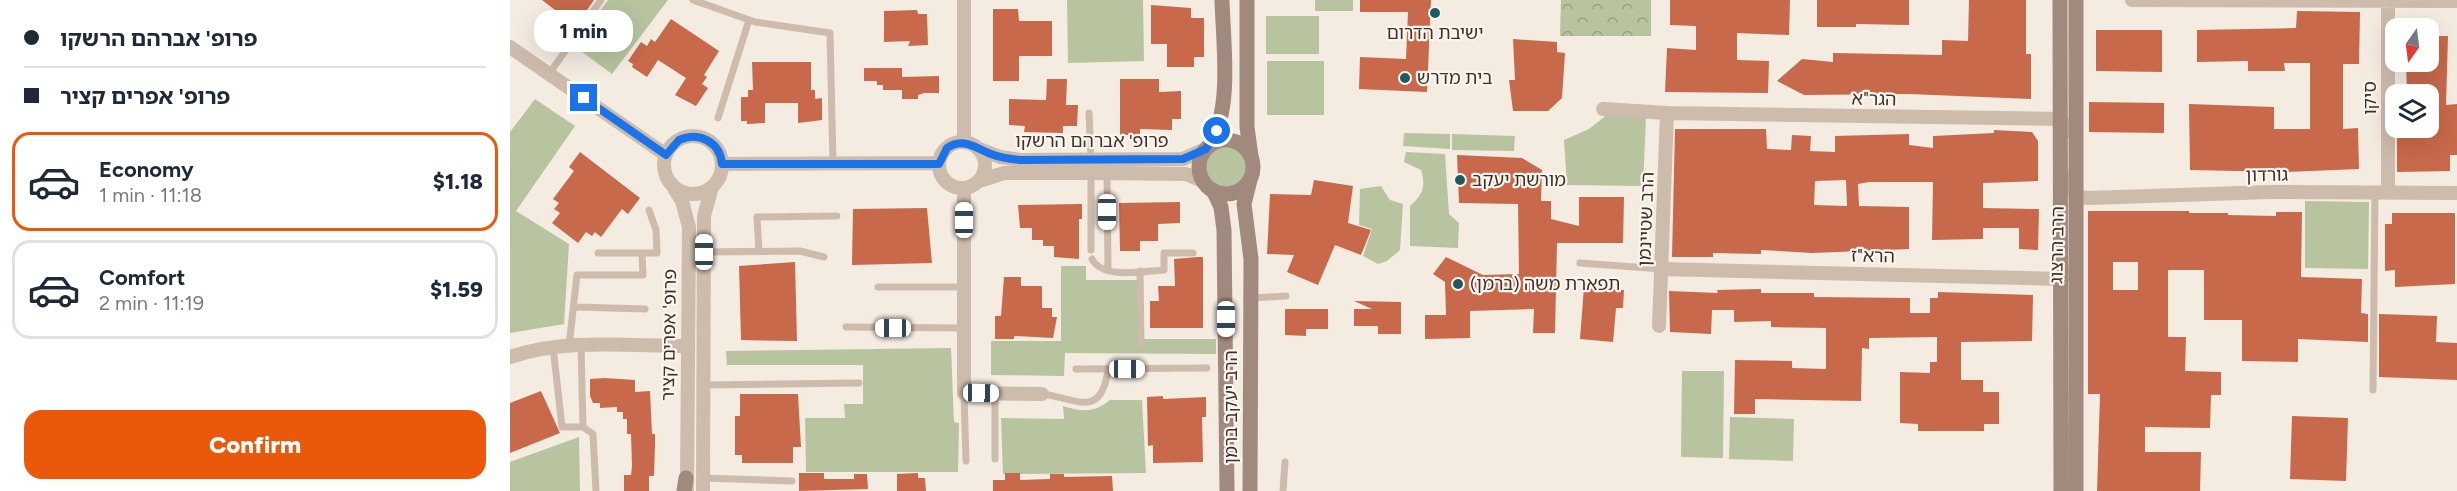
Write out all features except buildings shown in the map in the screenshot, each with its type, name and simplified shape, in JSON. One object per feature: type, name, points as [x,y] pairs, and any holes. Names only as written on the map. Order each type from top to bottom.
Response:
[{"type":"street","points":[[964,0],[964,142]]},
{"type":"street","points":[[1222,0],[1223,104],[1217,131],[1199,167],[1208,185],[1234,193],[1250,180],[1253,168],[1248,135],[1247,0]]},
{"type":"street","points":[[2060,4],[2077,0]]},
{"type":"street","name":"הרב הרצוג","points":[[2076,491],[2077,0]]},
{"type":"street","points":[[2132,0],[2457,1]]},
{"type":"street","name":"סיקו","points":[[2382,193],[2388,2]]},
{"type":"street","name":"הרב הרצוג","points":[[2060,4],[2061,491]]},
{"type":"street","points":[[510,47],[666,155]]},
{"type":"street","name":"הגר\"א","points":[[1603,109],[1667,113],[2059,119]]},
{"type":"street","name":"הרב שטיינמן","points":[[1659,326],[1667,113]]},
{"type":"street","points":[[2059,119],[2075,135]]},
{"type":"street","points":[[700,137],[714,145],[722,164],[720,177],[712,187],[691,194],[678,189],[671,183],[665,172],[666,155],[679,140],[700,137]]},
{"type":"street","points":[[1207,148],[1220,141],[1232,141],[1243,146],[1251,156]]},
{"type":"street","points":[[964,142],[977,148],[985,164],[980,181],[964,189],[946,183],[940,174],[939,164],[947,148],[964,142]]},
{"type":"street","name":"פרופ' אברהם הרשקו","points":[[977,148],[1000,157],[1091,166],[1107,173],[1186,174],[1208,185]]},
{"type":"street","name":"פרופ' אברהם הרשקו","points":[[980,181],[1004,173],[1183,159],[1207,148]]},
{"type":"street","points":[[722,164],[939,164]]},
{"type":"street","points":[[2060,171],[2078,197]]},
{"type":"street","name":"הרב יעקב ברמן","points":[[1250,180],[1244,204],[1250,244],[1250,491]]},
{"type":"street","name":"פרופ' אפרים קציר","points":[[671,183],[682,201],[688,227],[686,486]]},
{"type":"street","name":"הרב יעקב ברמן","points":[[1208,185],[1221,207],[1224,230],[1227,491]]},
{"type":"street","name":"פרופ' אפרים קציר","points":[[703,485],[704,209],[712,187]]},
{"type":"street","points":[[964,189],[964,393],[1042,394]]},
{"type":"street","name":"גורדון","points":[[2078,197],[2270,192],[2457,193]]},
{"type":"street","points":[[2061,279],[2076,264]]},
{"type":"street","name":"הרא\"ז","points":[[1662,269],[2061,279]]},
{"type":"street","points":[[510,357],[553,347],[686,346]]},
{"type":"street","points":[[1218,491],[1226,464]]},
{"type":"lane","points":[[549,74],[601,0]]},
{"type":"lane","points":[[693,0],[748,20],[786,28],[830,33],[833,164]]},
{"type":"lane","points":[[718,118],[748,20]]},
{"type":"lane","points":[[1089,113],[1092,250]]},
{"type":"lane","points":[[1107,173],[1107,270]]},
{"type":"lane","points":[[2373,390],[2382,193]]},
{"type":"lane","points":[[598,253],[657,253],[656,230],[649,210]]},
{"type":"lane","points":[[759,252],[757,217],[837,216]]},
{"type":"lane","points":[[704,252],[800,251],[824,257]]},
{"type":"lane","points":[[583,427],[575,346],[577,274],[643,275],[642,253]]},
{"type":"lane","points":[[1092,259],[1097,266],[1107,270],[1164,270],[1164,254],[1193,254]]},
{"type":"lane","points":[[1580,263],[1662,269]]},
{"type":"lane","points":[[1140,271],[1141,343]]},
{"type":"lane","points":[[878,287],[964,287]]},
{"type":"lane","points":[[1251,298],[1286,296]]},
{"type":"lane","points":[[576,307],[645,309]]},
{"type":"lane","points":[[846,327],[964,328]]},
{"type":"lane","points":[[553,347],[562,427],[583,427],[593,434],[596,491]]},
{"type":"lane","points":[[1076,369],[1207,368]]},
{"type":"lane","points":[[1042,394],[1083,403],[1094,401],[1104,389],[1108,370]]},
{"type":"lane","points":[[703,384],[859,383]]},
{"type":"lane","points":[[964,393],[966,461]]},
{"type":"lane","points":[[995,394],[995,459]]},
{"type":"lane","points":[[1284,491],[1286,462]]},
{"type":"lane","points":[[703,485],[792,481]]},
{"type":"green space","points":[[608,0],[668,0],[612,74],[574,46]]},
{"type":"green space","points":[[1067,0],[1143,0],[1144,61],[1068,63]]},
{"type":"green space","points":[[1315,0],[1353,0],[1353,11],[1315,11]]},
{"type":"green space","points":[[1561,0],[1651,0],[1651,36],[1560,36]]},
{"type":"green space","points":[[1266,16],[1319,16],[1319,54],[1266,54]]},
{"type":"green space","points":[[1267,61],[1324,61],[1324,115],[1267,115]]},
{"type":"green space","points":[[535,99],[575,126],[516,211],[569,244],[564,324],[510,333],[510,132]]},
{"type":"green space","points":[[1608,114],[1646,117],[1643,186],[1567,185],[1564,140],[1589,129]]},
{"type":"green space","points":[[1404,133],[1450,134],[1450,149],[1403,146]]},
{"type":"green space","points":[[1452,134],[1515,136],[1514,151],[1452,150]]},
{"type":"green space","points":[[1226,144],[1242,150],[1248,166],[1242,182],[1226,188],[1210,182],[1204,166],[1210,150]]},
{"type":"green space","points":[[1406,152],[1445,154],[1449,214],[1459,223],[1458,248],[1410,246],[1410,206],[1421,194],[1423,181],[1421,170],[1404,162]]},
{"type":"green space","points":[[1381,186],[1390,200],[1403,204],[1400,250],[1387,261],[1378,264],[1363,256],[1372,229],[1359,225],[1360,189]]},
{"type":"green space","points":[[2305,201],[2369,202],[2368,269],[2305,268]]},
{"type":"green space","points":[[1061,266],[1086,266],[1086,280],[1143,280],[1143,339],[1216,339],[1216,354],[1065,353],[1064,376],[991,375],[991,341],[1061,341]]},
{"type":"green space","points":[[951,348],[954,422],[959,423],[958,472],[806,472],[805,418],[845,418],[844,404],[863,404],[863,365],[727,365],[726,351]]},
{"type":"green space","points":[[1682,371],[1724,371],[1723,458],[1681,457]]},
{"type":"green space","points":[[1110,400],[1142,400],[1146,473],[1003,474],[1001,418],[1064,419],[1063,406],[1088,410],[1099,407]]},
{"type":"green space","points":[[1730,417],[1794,419],[1793,461],[1729,459]]},
{"type":"green space","points":[[579,437],[580,491],[510,491],[510,462]]},
{"type":"place","name":"ישיבת הדרום","points":[[1435,13]]},
{"type":"place","name":"בית מדרש","points":[[1405,78]]},
{"type":"place","name":"מורשת יעקב","points":[[1460,180]]},
{"type":"place","name":"תפארת משה (ברמן)","points":[[1458,284]]},
{"type":"route","points":[[584,98],[666,155],[679,140],[695,136],[714,145],[719,152],[722,164],[939,164],[942,153],[953,144],[960,142],[968,143],[995,155],[1020,160],[1187,159],[1206,149],[1217,131]]}]
